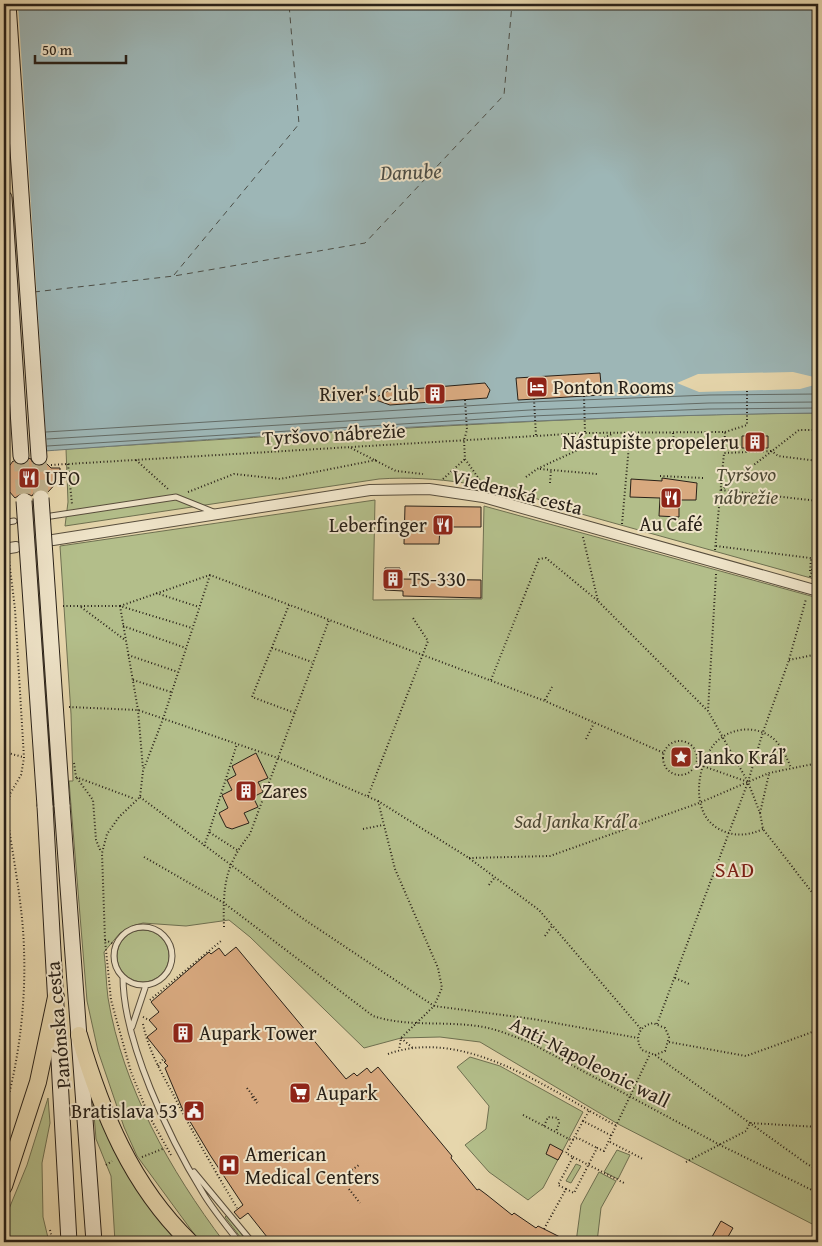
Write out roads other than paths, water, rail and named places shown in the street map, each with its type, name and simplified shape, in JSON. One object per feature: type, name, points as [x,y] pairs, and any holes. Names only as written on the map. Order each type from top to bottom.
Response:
[{"type":"main road","points":[[8,4],[43,461]]},
{"type":"main road","points":[[4,198],[21,456]]},
{"type":"main road","name":"Panónska cesta","points":[[41,498],[94,1242]]},
{"type":"main road","name":"Panónska cesta","points":[[24,502],[45,806],[69,1242]]},
{"type":"main road","points":[[4,1186],[38,1082],[56,997]]},
{"type":"main road","points":[[79,1035],[102,1108],[126,1160],[157,1207],[190,1242]]},
{"type":"street","name":"Viedenská cesta","points":[[53,540],[370,490],[429,489],[483,497],[818,591]]},
{"type":"street","points":[[4,549],[16,547]]},
{"type":"lane","points":[[52,516],[176,497],[219,514]]},
{"type":"lane","points":[[4,519],[8,522],[14,521]]},
{"type":"lane","points":[[4,887],[4,967]]},
{"type":"lane","points":[[138,928],[155,929],[166,938],[172,955],[169,970],[156,982],[146,985],[130,982],[123,977],[115,962],[116,945],[127,932],[138,928]]},
{"type":"lane","points":[[123,977],[123,999],[136,1049],[151,1091],[203,1194],[239,1242]]},
{"type":"lane","points":[[131,1028],[146,985]]},
{"type":"lane","points":[[187,1164],[252,1242]]},
{"type":"water","name":"Danube","points":[[4,4],[818,4],[818,413],[615,418],[411,427],[4,454]]},
{"type":"tunnel","points":[[21,456],[24,501]]},
{"type":"tunnel","points":[[39,457],[41,498]]},
{"type":"place","name":"Ponton Rooms","points":[[537,387]]},
{"type":"place","name":"River's Club","points":[[435,394]]},
{"type":"place","name":"Nástupište propeleru","points":[[755,442]]},
{"type":"place","name":"UFO","points":[[29,478]]},
{"type":"place","name":"Au Café","points":[[671,498]]},
{"type":"place","name":"Leberfinger","points":[[443,525]]},
{"type":"place","name":"TS-330","points":[[393,579]]},
{"type":"place","name":"Janko Kráľ","points":[[681,757]]},
{"type":"place","name":"Zares","points":[[246,791]]},
{"type":"place","name":"Aupark Tower","points":[[183,1033]]},
{"type":"place","name":"Aupark","points":[[300,1093]]},
{"type":"place","name":"Bratislava 53","points":[[194,1111]]},
{"type":"place","name":"American Medical Centers","points":[[229,1165]]},
{"type":"district","name":"SAD","points":[[735,869]]},
{"type":"park label","name":"Tyršovo nábrežie","points":[[746,486]]},
{"type":"park label","name":"Sad Janka Kráľa","points":[[576,821]]}]
